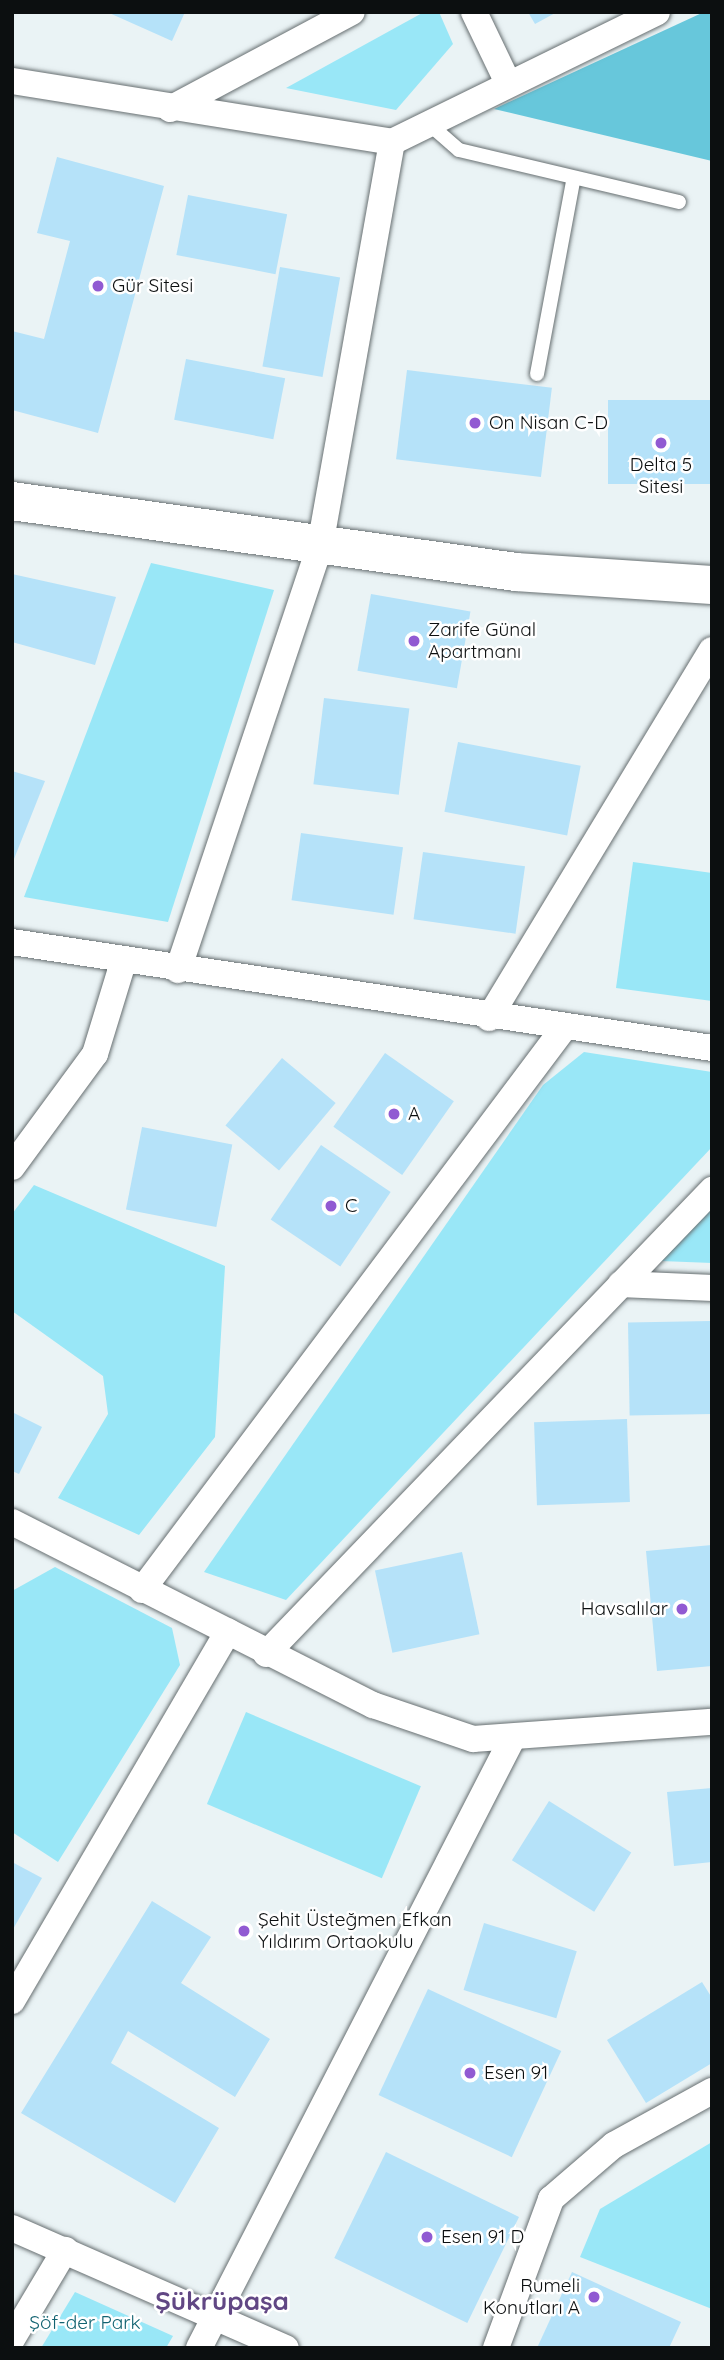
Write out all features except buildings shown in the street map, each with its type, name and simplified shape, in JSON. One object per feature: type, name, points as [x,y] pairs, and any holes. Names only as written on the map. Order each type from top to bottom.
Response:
[{"type":"main road","points":[[12,501],[516,572],[712,584]]},
{"type":"street","points":[[170,109],[352,12]]},
{"type":"street","points":[[474,12],[508,83]]},
{"type":"street","points":[[12,81],[170,109],[392,142],[657,12]]},
{"type":"street","points":[[178,970],[320,546],[392,142]]},
{"type":"street","points":[[489,1018],[712,650]]},
{"type":"street","points":[[12,942],[489,1018],[712,1048]]},
{"type":"street","points":[[12,1167],[95,1054],[124,959]]},
{"type":"street","points":[[142,1590],[563,1029]]},
{"type":"street","points":[[266,1654],[712,1190]]},
{"type":"street","points":[[621,1284],[712,1288]]},
{"type":"street","points":[[13,1523],[266,1654],[373,1705],[473,1739],[712,1722]]},
{"type":"street","points":[[12,2001],[228,1632]]},
{"type":"street","points":[[200,2348],[513,1737]]},
{"type":"street","points":[[496,2348],[551,2199],[614,2145],[712,2091]]},
{"type":"street","points":[[12,2228],[286,2348]]},
{"type":"street","points":[[12,2339],[65,2250]]},
{"type":"lane","points":[[428,123],[459,149],[573,181],[679,202]]},
{"type":"lane","points":[[537,374],[573,181]]},
{"type":"green space","points":[[424,12],[439,12],[453,44],[396,110],[286,88]]},
{"type":"green space","points":[[151,563],[274,590],[168,922],[24,897]]},
{"type":"green space","points":[[633,862],[712,873],[712,1001],[616,988]]},
{"type":"green space","points":[[584,1052],[712,1072],[712,1147],[286,1600],[204,1572],[543,1085]]},
{"type":"green space","points":[[34,1185],[225,1266],[215,1437],[139,1535],[58,1498],[108,1414],[103,1376],[12,1311],[12,1214]]},
{"type":"green space","points":[[712,1208],[712,1263],[661,1261]]},
{"type":"green space","points":[[55,1567],[172,1628],[180,1665],[58,1862],[12,1832],[12,1591]]},
{"type":"green space","points":[[246,1712],[421,1786],[382,1878],[207,1804]]},
{"type":"green space","points":[[712,2142],[712,2309],[580,2257],[600,2209]]},
{"type":"green space","name":"Şöf-der Park","points":[[75,2292],[173,2336],[166,2348],[41,2348]]},
{"type":"shaded area","points":[[704,12],[712,12],[712,161],[494,109]]},
{"type":"place","name":"Gür Sitesi","points":[[98,286]]},
{"type":"place","name":"On Nisan C-D","points":[[475,423]]},
{"type":"place","name":"Delta 5 Sitesi","points":[[661,443]]},
{"type":"place","name":"Zarife Günal Apartmanı","points":[[414,641]]},
{"type":"place","name":"A","points":[[394,1114]]},
{"type":"place","name":"C","points":[[331,1206]]},
{"type":"place","name":"Havsalılar","points":[[682,1609]]},
{"type":"place","name":"Şehit Üsteğmen Efkan Yıldırım Ortaokulu","points":[[244,1931]]},
{"type":"place","name":"Esen 91","points":[[470,2073]]},
{"type":"place","name":"Esen 91 D","points":[[427,2237]]},
{"type":"place","name":"Rumeli Konutları A","points":[[594,2297]]},
{"type":"district","name":"Şükrüpaşa","points":[[222,2301]]}]
